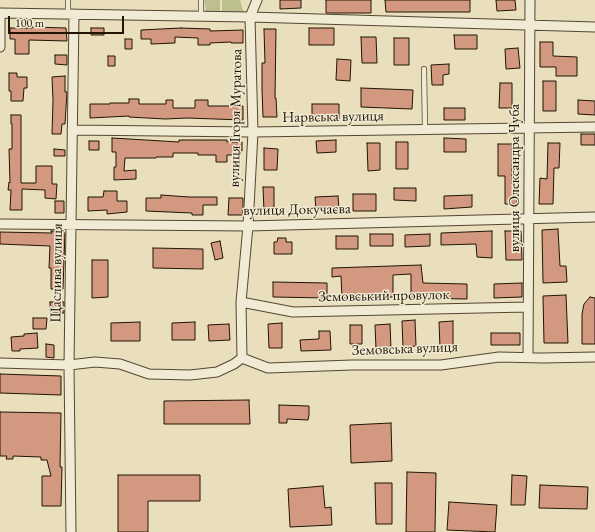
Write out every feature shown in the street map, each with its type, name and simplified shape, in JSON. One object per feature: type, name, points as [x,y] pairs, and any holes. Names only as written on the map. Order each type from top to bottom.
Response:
[{"type":"street","name":"вулиця Ігоря Муратова","points":[[242,358],[241,302],[248,226],[252,132],[250,17],[257,0]]},
{"type":"street","name":"вулиця Олександра Чуба","points":[[528,357],[530,0]]},
{"type":"street","points":[[0,47],[0,13],[250,17],[595,27]]},
{"type":"street","name":"Щаслива вулиця","points":[[71,14],[72,130],[69,365],[71,532]]},
{"type":"street","name":"Нарвська вулиця","points":[[72,130],[252,132],[595,127]]},
{"type":"street","name":"вулиця Докучаєва","points":[[0,224],[248,226],[595,217]]},
{"type":"street","name":"Земовський провулок","points":[[241,302],[293,312],[528,307]]},
{"type":"street","name":"Земовська вулиця","points":[[242,358],[268,368],[352,365],[441,365],[499,357],[595,357]]},
{"type":"street","points":[[0,363],[69,365],[95,362],[120,364],[149,374],[190,375],[217,372],[234,364],[242,358]]},
{"type":"lane","points":[[68,0],[71,14]]},
{"type":"lane","points":[[201,0],[201,16]]},
{"type":"lane","points":[[424,68],[425,129]]},
{"type":"green space","points":[[204,0],[220,0],[220,13],[218,13],[218,11],[206,11]]},
{"type":"green space","points":[[222,0],[240,0],[244,13],[222,13]]},
{"type":"building","points":[[280,0],[301,0],[301,8],[280,9]]},
{"type":"building","points":[[326,0],[371,0],[371,13],[326,13]]},
{"type":"building","points":[[385,0],[470,0],[470,12],[386,12]]},
{"type":"building","points":[[496,0],[515,0],[516,10],[497,11]]},
{"type":"building","points":[[10,28],[66,28],[67,41],[29,40],[29,54],[15,54],[15,39],[10,39]]},
{"type":"building","points":[[91,28],[104,28],[104,35],[91,35]]},
{"type":"building","points":[[181,28],[210,29],[210,31],[243,30],[243,43],[231,42],[198,45],[198,38],[175,37],[175,43],[151,44],[151,39],[141,39],[141,30]]},
{"type":"building","points":[[309,28],[334,28],[334,45],[309,45]]},
{"type":"building","points":[[264,29],[276,29],[275,98],[277,117],[263,117],[262,63],[265,63]]},
{"type":"building","points":[[454,35],[477,35],[477,49],[455,49]]},
{"type":"building","points":[[361,37],[376,37],[377,63],[362,63]]},
{"type":"building","points":[[394,38],[409,38],[409,65],[394,65]]},
{"type":"building","points":[[125,39],[132,39],[132,49],[125,49]]},
{"type":"building","points":[[540,42],[553,42],[553,56],[577,57],[577,76],[556,76],[556,67],[540,67]]},
{"type":"building","points":[[518,48],[520,68],[506,69],[505,49]]},
{"type":"building","points":[[55,55],[67,55],[67,65],[55,64]]},
{"type":"building","points":[[108,56],[115,56],[115,66],[108,66]]},
{"type":"building","points":[[337,59],[351,60],[350,81],[336,80]]},
{"type":"building","points":[[449,64],[449,74],[443,75],[443,85],[432,85],[431,65]]},
{"type":"building","points":[[9,73],[17,73],[17,77],[27,77],[27,88],[24,88],[23,101],[11,101],[11,91],[9,91]]},
{"type":"building","points":[[65,76],[65,92],[67,92],[65,124],[62,124],[61,134],[52,134],[52,77]]},
{"type":"building","points":[[543,81],[556,81],[556,111],[543,111]]},
{"type":"building","points":[[500,83],[512,83],[512,108],[499,108]]},
{"type":"building","points":[[361,88],[413,90],[412,109],[361,107]]},
{"type":"building","points":[[129,99],[139,99],[139,104],[166,104],[166,100],[173,100],[173,108],[195,108],[195,100],[208,100],[208,106],[243,106],[243,120],[187,118],[165,119],[129,116],[90,118],[90,104],[129,103]]},
{"type":"building","points":[[578,100],[595,101],[595,115],[578,114]]},
{"type":"building","points":[[312,104],[339,104],[339,119],[312,120]]},
{"type":"building","points":[[444,108],[465,108],[465,120],[444,120]]},
{"type":"building","points":[[11,115],[21,115],[21,183],[36,183],[36,166],[52,166],[52,184],[57,184],[56,199],[45,198],[45,190],[22,189],[22,210],[10,210],[11,190],[8,190],[9,182],[10,183],[9,149],[12,149]]},
{"type":"building","points":[[581,134],[595,134],[595,145],[581,145]]},
{"type":"building","points":[[112,138],[179,142],[179,140],[227,140],[227,142],[242,142],[242,151],[237,151],[237,155],[227,155],[227,162],[216,162],[216,155],[198,155],[198,153],[173,153],[173,157],[125,158],[124,171],[136,170],[136,179],[114,180],[116,152],[112,152]]},
{"type":"building","points":[[444,138],[466,139],[466,152],[444,152]]},
{"type":"building","points":[[336,140],[336,152],[317,153],[316,141]]},
{"type":"building","points":[[89,141],[99,141],[99,150],[89,150]]},
{"type":"building","points":[[396,142],[408,142],[408,169],[396,169]]},
{"type":"building","points":[[367,143],[380,143],[380,170],[368,171]]},
{"type":"building","points":[[548,143],[560,143],[559,168],[554,168],[553,204],[539,204],[540,178],[547,179]]},
{"type":"building","points":[[498,144],[512,144],[512,184],[517,184],[517,204],[505,204],[505,176],[498,176]]},
{"type":"building","points":[[264,148],[278,149],[277,170],[264,170]]},
{"type":"building","points":[[54,149],[65,150],[65,156],[54,156]]},
{"type":"building","points":[[263,187],[274,187],[274,211],[264,211]]},
{"type":"building","points":[[394,188],[416,188],[416,201],[394,200]]},
{"type":"building","points":[[104,191],[117,191],[117,201],[127,201],[127,212],[107,214],[107,210],[88,211],[88,197],[103,197]]},
{"type":"building","points":[[353,194],[376,194],[376,211],[353,211]]},
{"type":"building","points":[[161,195],[217,197],[217,205],[203,205],[203,215],[192,215],[192,213],[146,211],[146,198],[161,198]]},
{"type":"building","points":[[472,195],[472,207],[444,209],[444,196]]},
{"type":"building","points":[[338,196],[339,209],[316,210],[315,197]]},
{"type":"building","points":[[229,198],[243,198],[243,215],[228,215]]},
{"type":"building","points":[[55,201],[64,201],[64,213],[55,213]]},
{"type":"building","points":[[558,229],[560,266],[566,266],[567,282],[543,283],[542,230]]},
{"type":"building","points":[[51,231],[65,231],[63,289],[51,289],[51,268],[49,268],[50,246],[0,244],[0,232],[52,233]]},
{"type":"building","points":[[492,231],[492,258],[477,257],[476,244],[441,245],[441,233]]},
{"type":"building","points":[[505,231],[521,231],[522,260],[506,260]]},
{"type":"building","points":[[370,234],[393,234],[393,246],[370,246]]},
{"type":"building","points":[[430,234],[430,246],[405,247],[405,235]]},
{"type":"building","points":[[336,236],[358,236],[358,249],[336,249]]},
{"type":"building","points":[[278,238],[286,238],[286,242],[292,242],[292,254],[274,254],[274,242],[277,242]]},
{"type":"building","points":[[220,241],[223,258],[215,260],[211,243]]},
{"type":"building","points":[[153,248],[203,249],[203,269],[153,268]]},
{"type":"building","points":[[92,260],[108,260],[108,297],[92,298]]},
{"type":"building","points":[[421,265],[423,283],[467,284],[467,299],[411,298],[411,274],[393,275],[393,297],[342,298],[341,276],[332,277],[332,268]]},
{"type":"building","points":[[273,282],[327,283],[327,298],[273,297]]},
{"type":"building","points":[[522,283],[522,297],[494,298],[494,284]]},
{"type":"building","points":[[566,295],[568,343],[544,343],[543,296]]},
{"type":"building","points":[[590,297],[595,298],[595,344],[582,344],[582,314],[584,304]]},
{"type":"building","points":[[50,302],[64,302],[64,313],[50,313]]},
{"type":"building","points":[[33,318],[47,318],[46,329],[33,329]]},
{"type":"building","points":[[415,320],[416,346],[403,347],[402,321]]},
{"type":"building","points":[[453,321],[453,347],[440,348],[439,322]]},
{"type":"building","points":[[140,322],[140,341],[111,341],[111,323]]},
{"type":"building","points":[[195,322],[195,340],[172,340],[172,323]]},
{"type":"building","points":[[282,323],[282,348],[269,348],[268,324]]},
{"type":"building","points":[[229,324],[230,340],[209,341],[208,325]]},
{"type":"building","points":[[390,324],[391,348],[376,349],[375,325]]},
{"type":"building","points":[[350,325],[362,325],[362,344],[350,344]]},
{"type":"building","points":[[319,331],[330,331],[331,350],[301,351],[300,340],[319,339]]},
{"type":"building","points":[[37,333],[38,348],[12,351],[11,337]]},
{"type":"building","points":[[491,333],[520,333],[520,345],[491,345]]},
{"type":"building","points":[[46,344],[54,345],[54,358],[46,357]]},
{"type":"building","points":[[0,374],[61,376],[61,395],[0,393]]},
{"type":"building","points":[[249,400],[250,424],[164,424],[164,401]]},
{"type":"building","points":[[279,405],[309,406],[308,420],[287,419],[287,423],[279,423]]},
{"type":"building","points":[[0,412],[61,413],[61,506],[42,506],[42,476],[51,476],[47,460],[41,460],[41,457],[13,456],[13,459],[6,459],[7,456],[0,456]]},
{"type":"building","points":[[391,423],[392,461],[351,463],[350,425]]},
{"type":"building","points":[[407,472],[436,473],[435,532],[406,532]]},
{"type":"building","points":[[118,475],[200,475],[200,501],[148,501],[148,532],[118,532]]},
{"type":"building","points":[[512,475],[527,476],[525,505],[511,505]]},
{"type":"building","points":[[375,483],[392,483],[392,524],[376,524]]},
{"type":"building","points":[[540,485],[588,487],[587,509],[539,508]]},
{"type":"building","points":[[323,486],[325,508],[331,507],[332,525],[290,527],[288,489]]},
{"type":"building","points":[[449,502],[497,505],[495,532],[447,530]]}]
